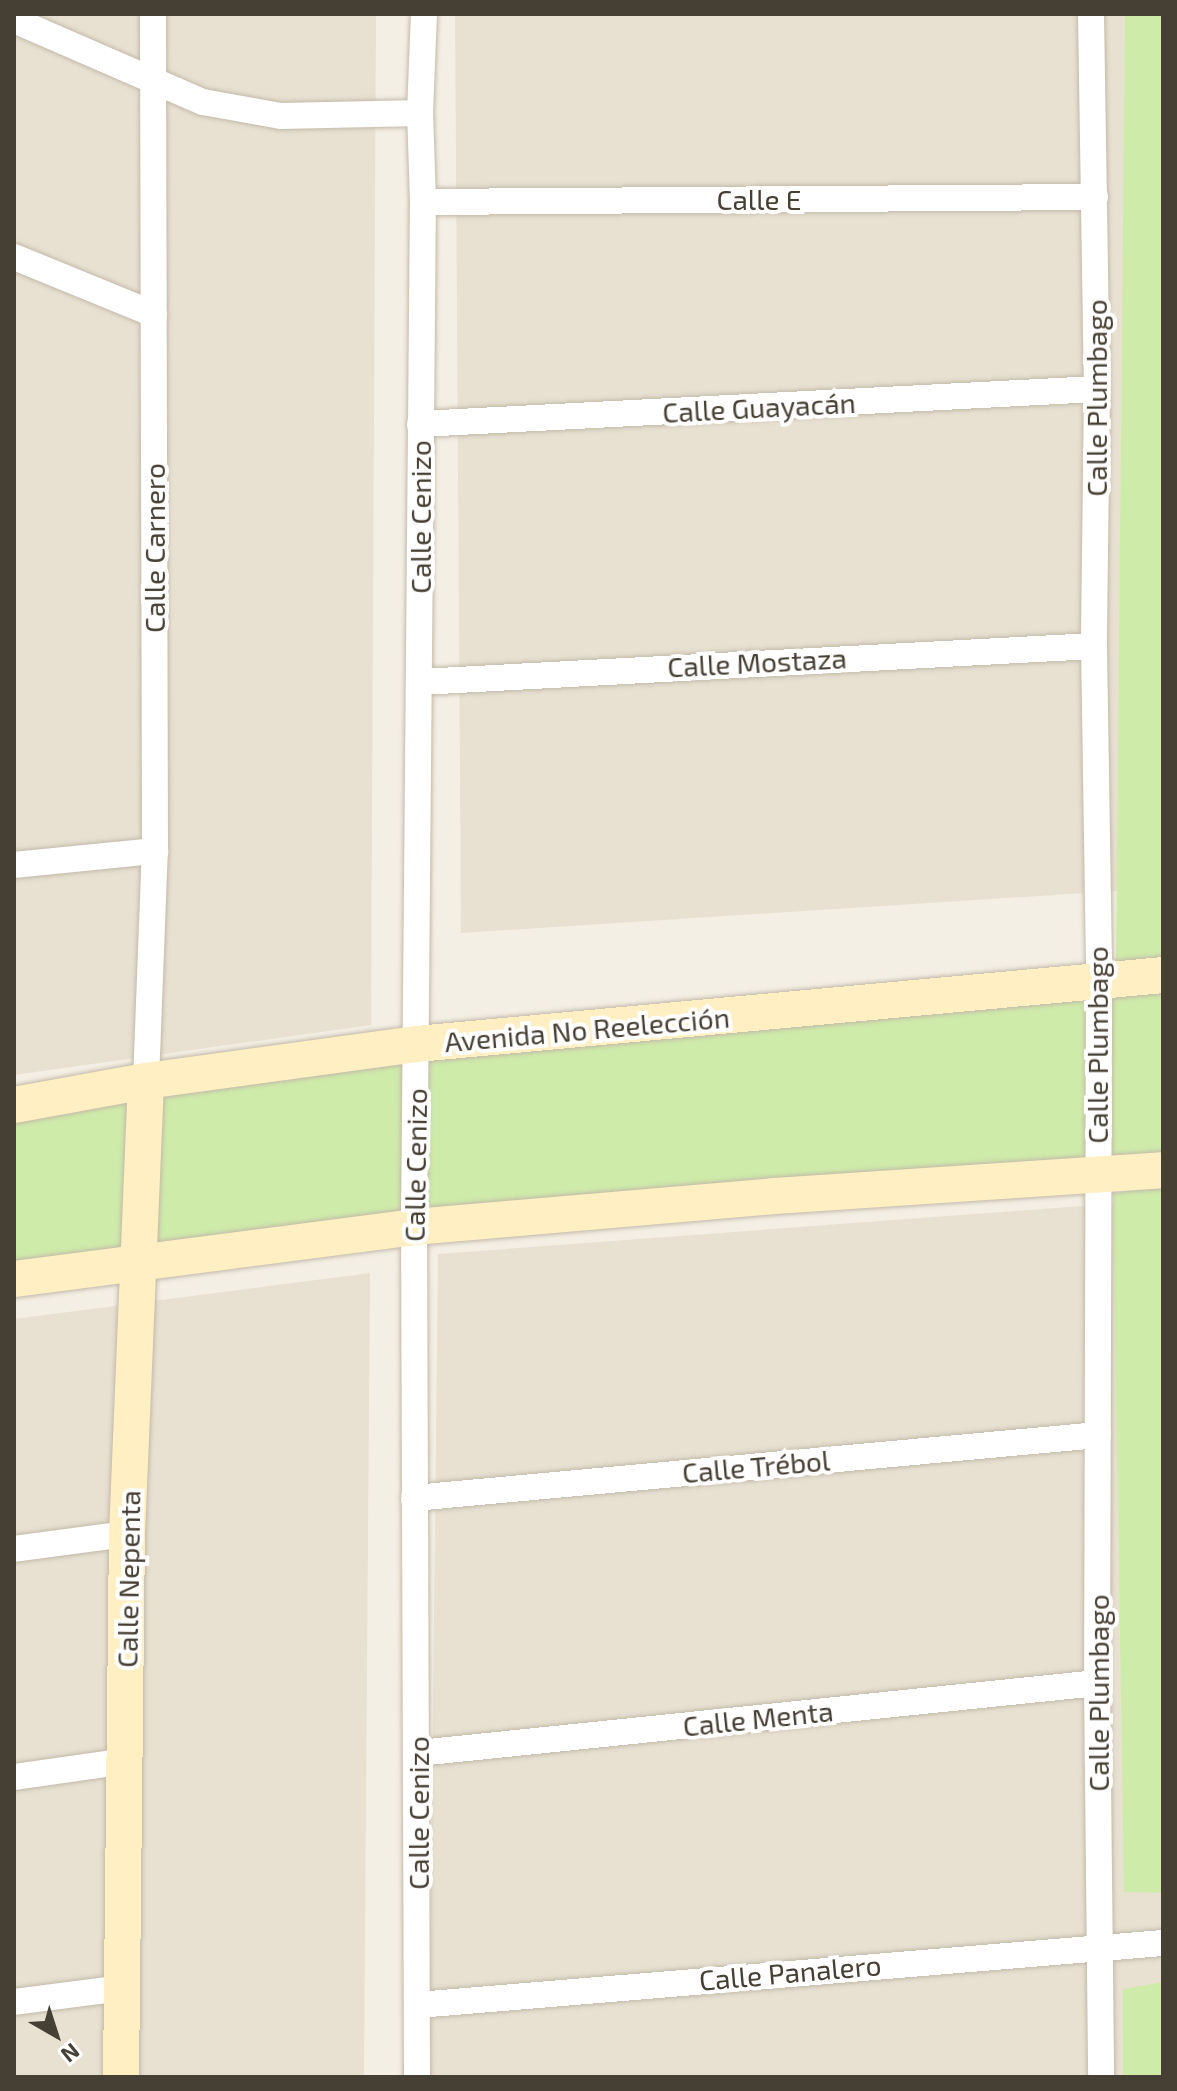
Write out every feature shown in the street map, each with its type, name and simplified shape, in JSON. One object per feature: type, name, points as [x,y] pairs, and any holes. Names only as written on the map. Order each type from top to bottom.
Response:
[{"type":"main road","name":"Avenida No Reelección","points":[[14,1105],[146,1081],[417,1044],[1163,975]]},
{"type":"main road","name":"Calle Nepenta","points":[[121,2077],[127,1761],[127,1534],[146,1081]]},
{"type":"main road","points":[[14,1279],[414,1227],[774,1196],[1163,1170]]},
{"type":"street","name":"Calle Carnero","points":[[146,1081],[155,851],[153,14]]},
{"type":"street","name":"Calle Cenizo","points":[[417,2077],[419,1753],[414,1498],[414,1227],[423,202],[420,113],[424,14]]},
{"type":"street","name":"Calle Plumbago","points":[[1091,14],[1097,389],[1094,646],[1099,979],[1096,1175],[1101,2077]]},
{"type":"street","points":[[14,20],[203,102],[281,116],[420,113]]},
{"type":"street","name":"Calle E","points":[[423,202],[1095,197]]},
{"type":"street","points":[[14,257],[154,314]]},
{"type":"street","name":"Calle Guayacán","points":[[420,424],[1097,389]]},
{"type":"street","name":"Calle Mostaza","points":[[420,682],[1094,646]]},
{"type":"street","points":[[14,865],[155,851]]},
{"type":"street","name":"Calle Trébol","points":[[414,1498],[1098,1435]]},
{"type":"street","points":[[14,1549],[127,1534]]},
{"type":"street","name":"Calle Menta","points":[[419,1753],[1097,1683]]},
{"type":"street","points":[[14,1777],[127,1761]]},
{"type":"street","name":"Calle Panalero","points":[[418,2005],[1163,1943]]},
{"type":"street","points":[[14,2002],[122,1988]]},
{"type":"shaded area","points":[[14,14],[376,14],[371,1025],[14,1075]]},
{"type":"shaded area","points":[[455,14],[1163,14],[1163,888],[461,933]]},
{"type":"shaded area","points":[[1163,1200],[1163,2077],[429,2077],[438,1254]]},
{"type":"shaded area","points":[[370,1273],[364,2077],[14,2077],[14,1319]]},
{"type":"green space","points":[[1163,14],[1163,959],[1116,962],[1125,15]]},
{"type":"green space","points":[[1163,975],[1163,1170],[14,1280],[14,1104]]},
{"type":"green space","points":[[1163,1187],[1163,1893],[1124,1892],[1113,1193]]},
{"type":"green space","points":[[1163,1982],[1163,2077],[1123,2077],[1123,1989]]}]
